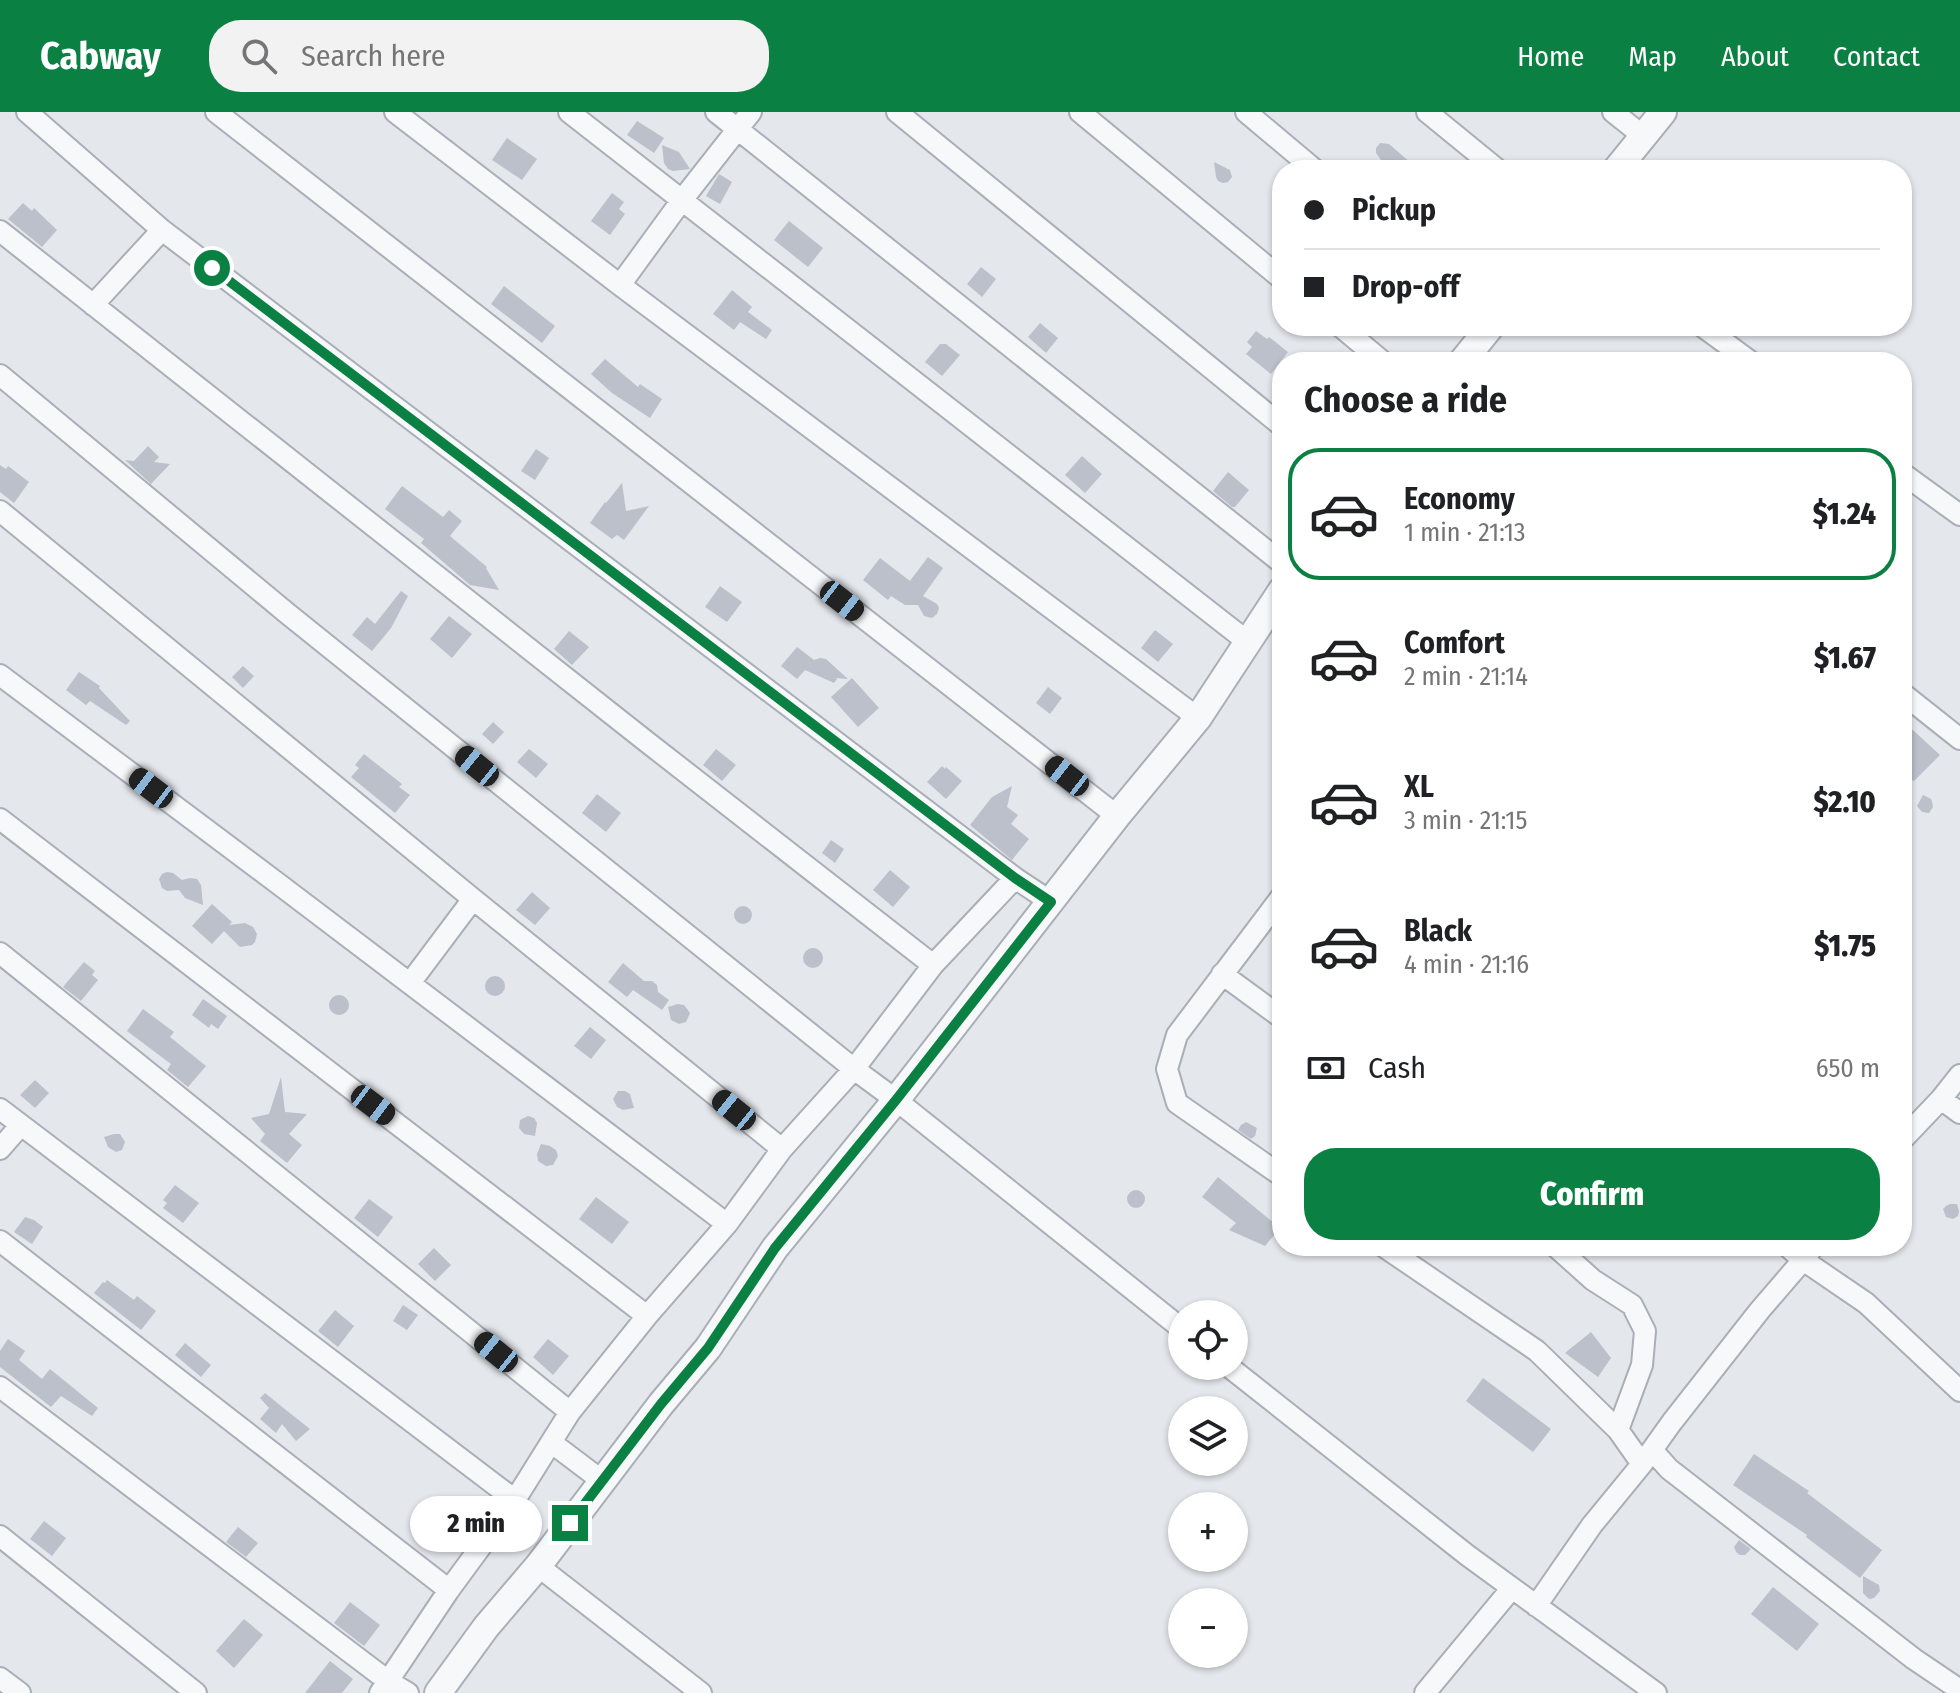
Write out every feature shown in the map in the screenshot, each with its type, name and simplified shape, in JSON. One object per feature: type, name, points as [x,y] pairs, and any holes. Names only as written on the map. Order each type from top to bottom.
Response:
[{"type":"street","points":[[27,112],[162,230],[1015,878],[1051,902]]},
{"type":"street","points":[[216,112],[1117,816]]},
{"type":"street","points":[[395,112],[620,285],[1198,718]]},
{"type":"street","points":[[569,112],[1248,642]]},
{"type":"street","points":[[716,112],[1272,555]]},
{"type":"street","points":[[620,285],[751,112]]},
{"type":"street","points":[[897,112],[1272,418]]},
{"type":"street","points":[[1080,112],[1272,271]]},
{"type":"street","points":[[1246,112],[1303,160]]},
{"type":"street","points":[[1427,112],[1486,160]]},
{"type":"street","points":[[1613,112],[1643,136]]},
{"type":"street","points":[[1624,160],[1663,112]]},
{"type":"street","points":[[93,305],[162,230]]},
{"type":"street","points":[[0,231],[933,965]]},
{"type":"street","points":[[1352,336],[1371,352]]},
{"type":"street","points":[[1470,352],[1483,336]]},
{"type":"street","points":[[1716,336],[1737,352]]},
{"type":"street","points":[[0,375],[288,614],[1168,1318]]},
{"type":"street","points":[[1912,480],[1960,515]]},
{"type":"street","points":[[0,511],[782,1149]]},
{"type":"street","points":[[438,1693],[601,1480],[708,1348],[775,1248],[1198,718],[1272,605]]},
{"type":"street","points":[[0,675],[727,1224]]},
{"type":"street","points":[[1912,701],[1960,739]]},
{"type":"street","points":[[0,819],[647,1316]]},
{"type":"street","points":[[384,1687],[449,1590],[515,1500],[570,1412],[647,1316],[727,1224],[782,1149],[854,1069],[933,965],[1015,878]]},
{"type":"street","points":[[410,983],[473,899]]},
{"type":"street","points":[[1272,909],[1177,1035],[1167,1069],[1177,1103],[1272,1169]]},
{"type":"street","points":[[0,953],[570,1412]]},
{"type":"street","points":[[1222,974],[1272,1011]]},
{"type":"street","points":[[1912,1129],[1960,1075]]},
{"type":"street","points":[[1941,1099],[1960,1113]]},
{"type":"street","points":[[0,1109],[515,1500]]},
{"type":"street","points":[[0,1149],[20,1126]]},
{"type":"street","points":[[0,1241],[449,1590]]},
{"type":"street","points":[[1398,1256],[1537,1351],[1647,1457],[1669,1469],[1914,1659],[1960,1690]]},
{"type":"street","points":[[1566,1256],[1593,1280],[1632,1305],[1645,1331],[1642,1365],[1618,1430]]},
{"type":"street","points":[[1536,1606],[1592,1525],[1760,1310],[1806,1256]]},
{"type":"street","points":[[1812,1256],[1960,1391]]},
{"type":"street","points":[[1246,1380],[1467,1555],[1656,1693]]},
{"type":"street","points":[[0,1387],[384,1687],[408,1693]]},
{"type":"street","points":[[552,1443],[601,1480]]},
{"type":"street","points":[[0,1536],[196,1693]]},
{"type":"street","points":[[538,1566],[701,1693]]},
{"type":"street","points":[[1425,1693],[1512,1588]]},
{"type":"street","points":[[0,1678],[20,1693]]},
{"type":"building","points":[[637,121],[664,138],[654,153],[627,135]]},
{"type":"building","points":[[507,138],[537,159],[522,180],[492,160]]},
{"type":"building","points":[[1380,143],[1389,144],[1407,160],[1381,160],[1376,148]]},
{"type":"building","points":[[662,145],[679,152],[690,169],[668,169],[664,163]]},
{"type":"building","points":[[1214,162],[1230,170],[1232,177],[1228,182],[1218,181]]},
{"type":"building","points":[[719,174],[732,182],[720,204],[706,196]]},
{"type":"building","points":[[612,193],[624,202],[619,209],[625,214],[610,235],[591,221]]},
{"type":"building","points":[[23,203],[32,211],[34,208],[57,230],[42,247],[8,219]]},
{"type":"building","points":[[789,221],[823,248],[808,267],[774,240]]},
{"type":"building","points":[[981,267],[996,279],[982,297],[967,284]]},
{"type":"building","points":[[504,286],[555,326],[542,343],[491,304]]},
{"type":"building","points":[[732,290],[752,307],[748,312],[772,330],[766,339],[740,322],[734,330],[713,314]]},
{"type":"building","points":[[1040,323],[1058,338],[1046,353],[1028,337]]},
{"type":"building","points":[[1256,331],[1288,352],[1272,352],[1271,374],[1246,354],[1252,347],[1247,342]]},
{"type":"building","points":[[940,344],[946,344],[960,355],[942,376],[925,362]]},
{"type":"building","points":[[605,359],[638,387],[640,384],[662,399],[650,418],[612,393],[591,374]]},
{"type":"building","points":[[148,446],[159,457],[154,462],[170,464],[151,484],[125,460],[134,461]]},
{"type":"building","points":[[536,449],[549,458],[535,480],[521,471]]},
{"type":"building","points":[[1082,456],[1102,474],[1085,493],[1065,475]]},
{"type":"building","points":[[0,465],[6,469],[8,466],[29,482],[14,503],[0,492]]},
{"type":"building","points":[[1228,472],[1249,490],[1235,507],[1213,491]]},
{"type":"building","points":[[622,483],[626,511],[649,506],[624,540],[617,535],[612,539],[590,523]]},
{"type":"building","points":[[402,486],[443,517],[449,510],[462,521],[450,536],[487,567],[499,590],[470,585],[421,543],[424,539],[385,509]]},
{"type":"building","points":[[928,557],[943,568],[923,596],[939,608],[932,618],[924,616],[918,605],[905,605],[891,596],[888,600],[863,580],[880,558],[910,581]]},
{"type":"building","points":[[720,586],[742,602],[727,622],[705,607]]},
{"type":"building","points":[[401,591],[408,596],[391,628],[372,651],[352,635],[367,617],[375,624]]},
{"type":"building","points":[[449,616],[472,634],[452,658],[430,639]]},
{"type":"building","points":[[1155,630],[1173,644],[1158,662],[1141,648]]},
{"type":"building","points":[[569,631],[589,647],[572,665],[554,649]]},
{"type":"building","points":[[797,647],[814,660],[826,659],[848,679],[836,678],[834,683],[805,670],[797,679],[781,666]]},
{"type":"building","points":[[243,666],[254,676],[243,688],[232,677]]},
{"type":"building","points":[[79,672],[100,686],[130,721],[126,725],[90,701],[86,705],[66,690]]},
{"type":"building","points":[[852,678],[879,708],[858,727],[831,697]]},
{"type":"building","points":[[1048,687],[1062,698],[1050,714],[1036,703]]},
{"type":"building","points":[[493,722],[504,732],[493,744],[482,734]]},
{"type":"building","points":[[1912,729],[1940,755],[1912,780]]},
{"type":"building","points":[[529,749],[548,764],[536,778],[517,762]]},
{"type":"building","points":[[716,749],[736,765],[722,781],[703,765]]},
{"type":"building","points":[[364,754],[402,784],[399,787],[410,795],[395,813],[351,777],[359,768],[355,765]]},
{"type":"building","points":[[942,766],[962,781],[946,799],[927,782]]},
{"type":"building","points":[[1012,786],[1007,807],[1018,815],[1011,824],[1029,839],[1012,860],[970,825],[992,797]]},
{"type":"building","points":[[597,794],[621,813],[606,832],[582,813]]},
{"type":"building","points":[[1923,795],[1932,802],[1929,813],[1922,812],[1917,806]]},
{"type":"building","points":[[831,840],[844,849],[835,863],[822,853]]},
{"type":"building","points":[[890,870],[910,887],[893,907],[873,890]]},
{"type":"building","points":[[167,872],[182,880],[197,879],[201,885],[203,905],[185,898],[179,890],[162,888],[159,879]]},
{"type":"building","points":[[532,892],[550,908],[535,925],[516,910]]},
{"type":"building","points":[[212,904],[232,922],[229,925],[245,923],[253,927],[257,934],[255,942],[240,947],[224,931],[212,944],[192,926]]},
{"type":"building","points":[[739,906],[747,906],[752,915],[750,922],[739,924],[734,919],[734,911]]},
{"type":"building","points":[[809,948],[817,948],[823,958],[817,968],[809,968],[803,962],[803,954]]},
{"type":"building","points":[[84,962],[95,971],[92,975],[98,980],[81,1001],[63,987]]},
{"type":"building","points":[[623,963],[644,981],[657,985],[658,992],[669,1000],[662,1010],[633,990],[627,997],[608,982]]},
{"type":"building","points":[[491,976],[499,976],[505,986],[499,996],[491,996],[485,990],[485,982]]},
{"type":"building","points":[[339,995],[346,998],[349,1005],[346,1012],[339,1015],[332,1012],[329,1005],[332,998]]},
{"type":"building","points":[[203,999],[227,1016],[218,1029],[211,1024],[209,1028],[192,1015]]},
{"type":"building","points":[[684,1005],[690,1013],[686,1022],[679,1024],[671,1020],[668,1007]]},
{"type":"building","points":[[143,1009],[174,1032],[170,1037],[206,1066],[188,1087],[167,1070],[171,1064],[127,1031]]},
{"type":"building","points":[[590,1027],[606,1040],[591,1059],[574,1046]]},
{"type":"building","points":[[281,1077],[285,1112],[307,1114],[289,1134],[302,1145],[287,1163],[260,1141],[265,1134],[251,1118],[269,1114]]},
{"type":"building","points":[[35,1080],[49,1093],[35,1108],[20,1095]]},
{"type":"building","points":[[618,1091],[630,1094],[634,1108],[623,1110],[617,1107],[613,1099]]},
{"type":"building","points":[[528,1116],[537,1123],[535,1136],[524,1134],[519,1128],[520,1120]]},
{"type":"building","points":[[1246,1122],[1257,1128],[1251,1139],[1238,1130]]},
{"type":"building","points":[[120,1134],[125,1142],[122,1150],[116,1152],[108,1147],[104,1137]]},
{"type":"building","points":[[541,1144],[556,1150],[558,1156],[553,1165],[546,1166],[538,1161]]},
{"type":"building","points":[[1218,1177],[1272,1221],[1272,1238],[1265,1246],[1229,1230],[1236,1223],[1202,1197]]},
{"type":"building","points":[[175,1185],[199,1203],[183,1223],[163,1208],[167,1203],[163,1200]]},
{"type":"building","points":[[1136,1190],[1145,1199],[1136,1208],[1127,1199]]},
{"type":"building","points":[[596,1197],[629,1222],[612,1244],[579,1219]]},
{"type":"building","points":[[369,1199],[393,1217],[378,1237],[354,1218]]},
{"type":"building","points":[[1957,1204],[1958,1216],[1953,1219],[1946,1217],[1943,1209]]},
{"type":"building","points":[[25,1217],[43,1227],[32,1244],[14,1232]]},
{"type":"building","points":[[434,1248],[451,1265],[435,1281],[418,1264]]},
{"type":"building","points":[[107,1280],[134,1300],[137,1296],[156,1311],[141,1330],[94,1293]]},
{"type":"building","points":[[403,1305],[418,1315],[407,1330],[393,1321]]},
{"type":"building","points":[[335,1310],[354,1326],[338,1347],[318,1331]]},
{"type":"building","points":[[1591,1332],[1611,1358],[1598,1377],[1565,1353]]},
{"type":"building","points":[[8,1339],[25,1351],[19,1360],[42,1379],[50,1369],[98,1408],[92,1416],[61,1396],[51,1407],[0,1367],[0,1351]]},
{"type":"building","points":[[548,1339],[569,1356],[553,1375],[533,1357]]},
{"type":"building","points":[[185,1343],[211,1365],[201,1377],[175,1355]]},
{"type":"building","points":[[1483,1378],[1551,1429],[1533,1452],[1466,1401]]},
{"type":"building","points":[[265,1393],[310,1429],[296,1441],[282,1424],[276,1433],[260,1419],[269,1408],[260,1398]]},
{"type":"building","points":[[1754,1454],[1809,1491],[1807,1493],[1882,1550],[1860,1578],[1807,1535],[1733,1485]]},
{"type":"building","points":[[44,1521],[66,1538],[52,1556],[30,1539]]},
{"type":"building","points":[[238,1527],[258,1543],[246,1557],[226,1542]]},
{"type":"building","points":[[1739,1540],[1751,1549],[1745,1555],[1740,1555],[1734,1547]]},
{"type":"building","points":[[1863,1576],[1879,1585],[1880,1591],[1874,1598],[1869,1599],[1863,1593]]},
{"type":"building","points":[[1773,1587],[1819,1624],[1797,1651],[1751,1614]]},
{"type":"building","points":[[350,1602],[380,1625],[364,1646],[334,1623]]},
{"type":"building","points":[[244,1619],[263,1635],[234,1668],[216,1651]]},
{"type":"building","points":[[330,1661],[353,1679],[342,1693],[305,1693]]},
{"type":"route","points":[[212,268],[1015,878],[1051,902],[775,1248],[708,1348],[570,1523]]}]
